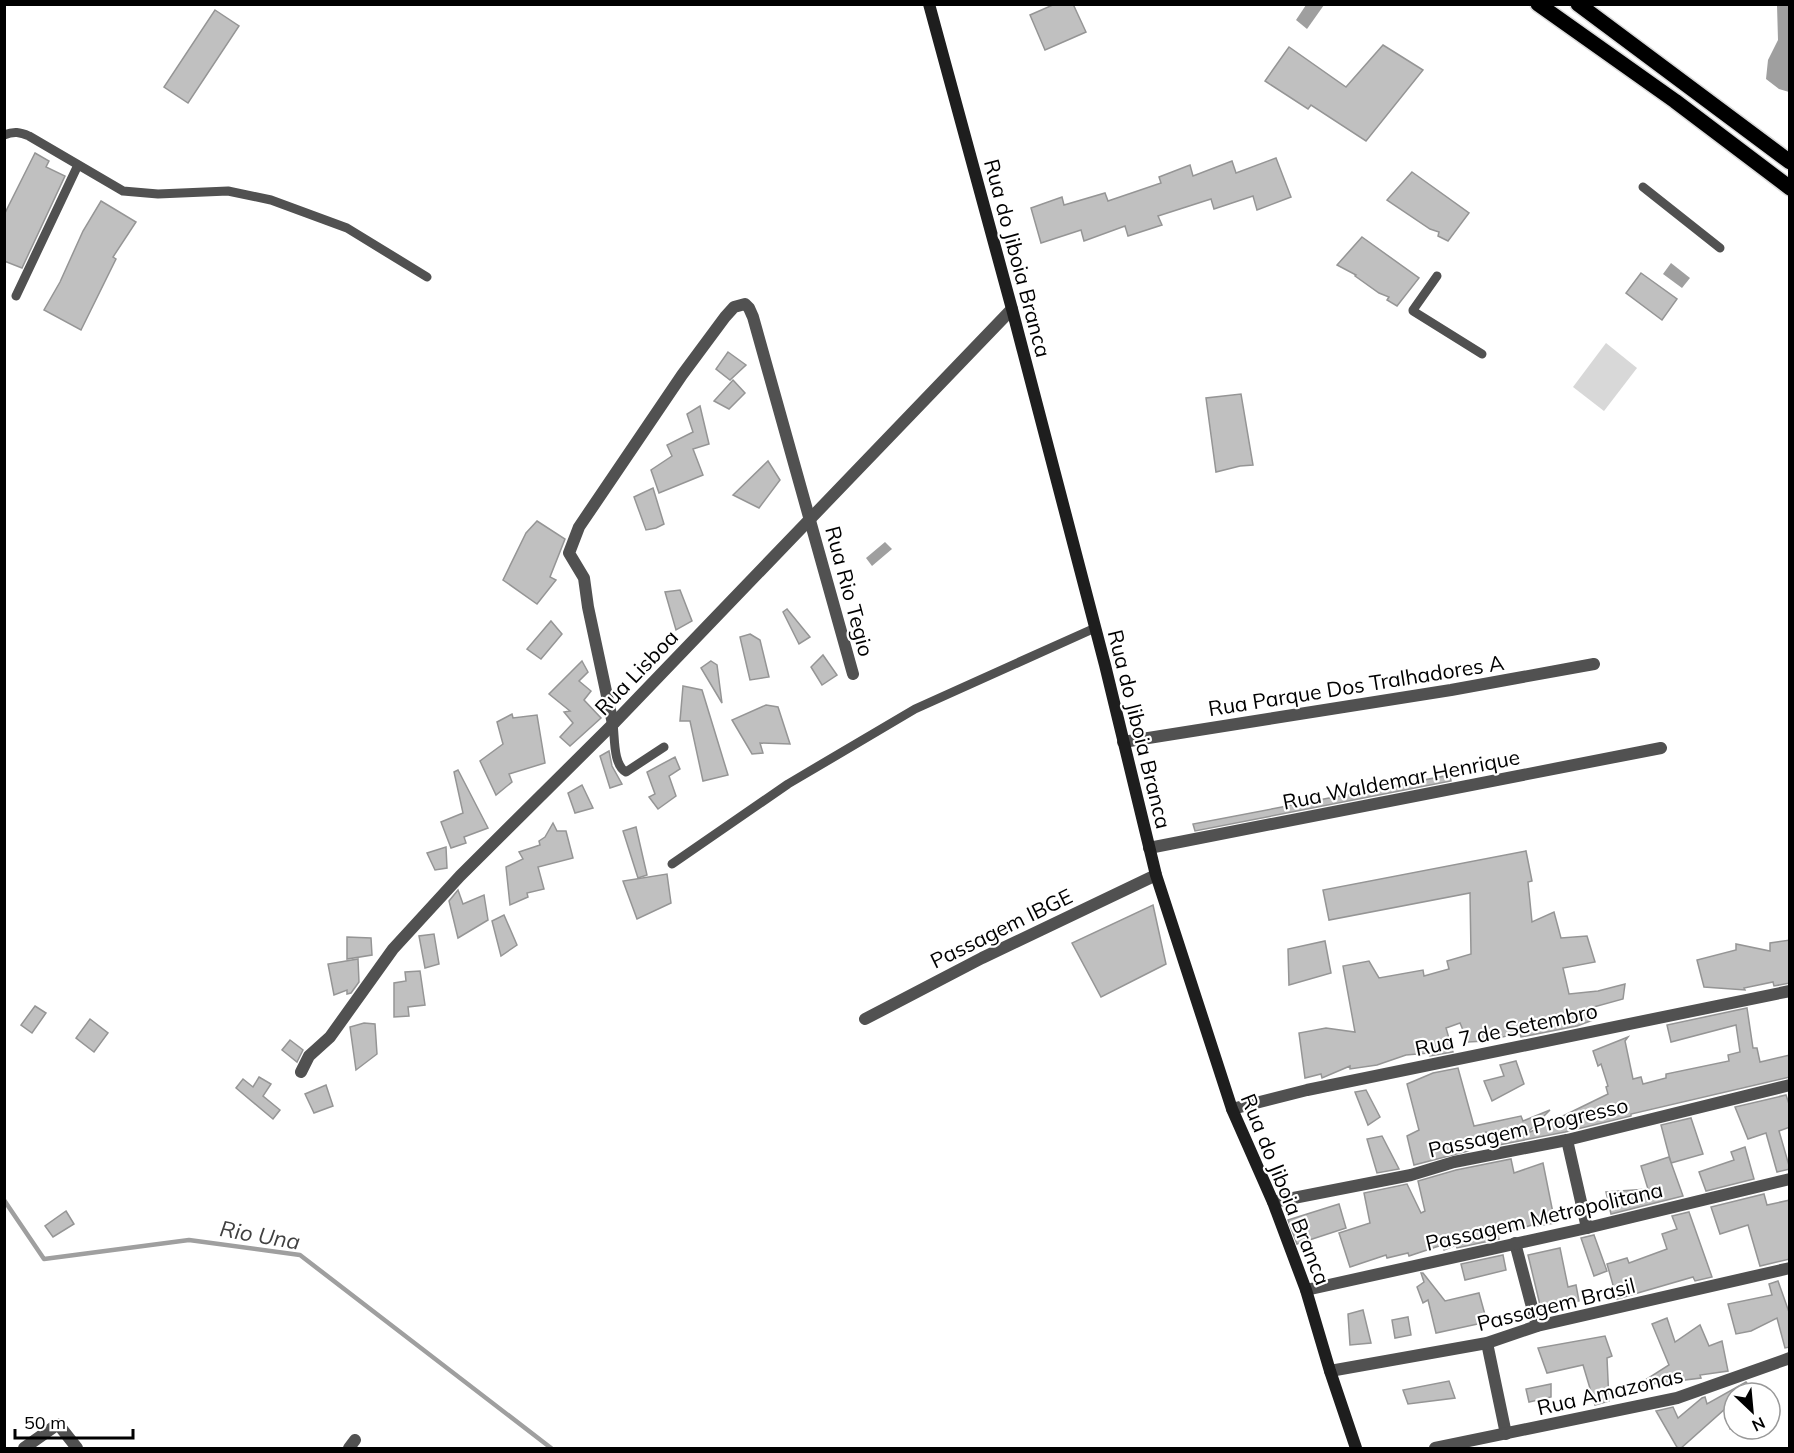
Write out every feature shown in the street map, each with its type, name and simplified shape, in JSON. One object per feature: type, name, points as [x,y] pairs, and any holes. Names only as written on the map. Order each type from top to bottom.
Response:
[{"type":"main road","name":"Rua do Jiboia Branca","points":[[929,4],[1012,309],[1156,875],[1232,1108],[1274,1202],[1306,1290],[1356,1449]]},
{"type":"main road","points":[[1538,4],[1683,106],[1790,188]]},
{"type":"main road","points":[[1578,4],[1790,162]]},
{"type":"street","name":"Rua Rio Tegio","points":[[614,724],[588,608],[584,578],[569,553],[579,527],[682,375],[725,317],[739,304],[746,304],[753,317],[853,674]]},
{"type":"street","name":"Rua Lisboa","points":[[301,1072],[309,1056],[330,1037],[393,949],[460,876],[614,724],[1012,309]]},
{"type":"street","name":"Rua Parque Dos Tralhadores A","points":[[1123,742],[1439,692],[1594,664]]},
{"type":"street","name":"Rua Waldemar Henrique","points":[[1149,848],[1661,748]]},
{"type":"street","name":"Passagem IBGE","points":[[865,1019],[982,958],[1156,875]]},
{"type":"street","name":"Rua 7 de Setembro","points":[[1232,1108],[1307,1090],[1790,991]]},
{"type":"street","name":"Passagem Progresso","points":[[1274,1202],[1411,1175],[1454,1162],[1567,1140],[1790,1085]]},
{"type":"street","points":[[1567,1140],[1587,1228]]},
{"type":"street","name":"Passagem Metropolitana","points":[[1306,1290],[1587,1228],[1790,1179]]},
{"type":"street","points":[[1515,1243],[1538,1326]]},
{"type":"street","name":"Passagem Brasil","points":[[1330,1371],[1487,1343],[1538,1326],[1790,1268]]},
{"type":"street","points":[[1487,1343],[1506,1434]]},
{"type":"street","name":"Rua Amazonas","points":[[1435,1449],[1677,1398],[1790,1358]]},
{"type":"street","points":[[24,1449],[58,1424],[77,1449]]},
{"type":"lane","points":[[4,135],[20,132],[123,191],[158,194],[228,191],[271,201],[347,228],[427,277]]},
{"type":"lane","points":[[16,296],[78,165]]},
{"type":"lane","points":[[1643,187],[1720,248]]},
{"type":"lane","points":[[1437,276],[1413,311],[1482,354]]},
{"type":"lane","points":[[672,864],[788,784],[915,709],[1095,628]]},
{"type":"lane","points":[[614,724],[619,765],[626,772],[664,747]]},
{"type":"shaded area","points":[[1306,5],[1324,5],[1307,29],[1296,20]]},
{"type":"shaded area","points":[[1777,5],[1789,5],[1789,92],[1779,89],[1766,79],[1768,60],[1778,40]]},
{"type":"shaded area","points":[[1671,263],[1690,278],[1682,288],[1663,274]]},
{"type":"shaded area","points":[[1606,343],[1637,368],[1604,411],[1573,387]]},
{"type":"shaded area","points":[[885,542],[892,549],[872,566],[866,558]]},
{"type":"building","points":[[1055,4],[1073,4],[1086,32],[1045,50],[1030,15]]},
{"type":"building","points":[[215,10],[239,26],[188,103],[164,87]]},
{"type":"building","points":[[1383,45],[1423,70],[1366,141],[1311,105],[1308,109],[1265,81],[1289,47],[1346,87]]},
{"type":"building","points":[[35,153],[49,161],[46,167],[65,176],[22,268],[4,261],[4,215]]},
{"type":"building","points":[[1276,158],[1291,197],[1257,210],[1253,196],[1214,209],[1211,199],[1158,216],[1162,225],[1128,236],[1125,226],[1084,241],[1081,230],[1041,243],[1031,208],[1062,197],[1064,205],[1105,193],[1108,201],[1161,183],[1159,177],[1190,165],[1193,176],[1232,161],[1236,173]]},
{"type":"building","points":[[1412,172],[1469,213],[1448,241],[1438,236],[1439,232],[1430,229],[1387,200]]},
{"type":"building","points":[[101,201],[136,222],[113,257],[116,259],[81,330],[44,310],[60,282],[83,231]]},
{"type":"building","points":[[1362,237],[1419,278],[1397,306],[1387,300],[1389,297],[1379,293],[1356,275],[1337,265]]},
{"type":"building","points":[[1641,273],[1677,299],[1662,320],[1626,293]]},
{"type":"building","points":[[728,352],[746,365],[730,380],[716,369]]},
{"type":"building","points":[[733,380],[745,393],[729,409],[714,401]]},
{"type":"building","points":[[1241,394],[1253,465],[1216,472],[1206,398]]},
{"type":"building","points":[[700,406],[709,444],[693,449],[703,475],[659,493],[651,470],[672,456],[667,445],[693,432],[687,414]]},
{"type":"building","points":[[768,461],[780,480],[759,508],[733,495]]},
{"type":"building","points":[[653,488],[664,524],[646,530],[634,497]]},
{"type":"building","points":[[537,521],[565,539],[550,577],[556,580],[537,604],[503,580],[526,533]]},
{"type":"building","points":[[680,590],[692,621],[676,630],[665,592]]},
{"type":"building","points":[[787,609],[810,637],[799,644],[783,612]]},
{"type":"building","points":[[551,621],[562,634],[541,659],[527,649]]},
{"type":"building","points":[[750,634],[760,640],[769,677],[750,680],[740,637]]},
{"type":"building","points":[[823,655],[837,675],[822,685],[811,667]]},
{"type":"building","points":[[582,661],[588,672],[579,681],[591,691],[584,700],[601,718],[570,746],[560,737],[573,723],[564,712],[570,711],[549,694]]},
{"type":"building","points":[[711,661],[717,665],[722,703],[701,668]]},
{"type":"building","points":[[683,686],[702,690],[728,775],[703,781],[690,721],[680,721]]},
{"type":"building","points":[[766,705],[778,707],[790,744],[760,743],[763,753],[752,754],[732,720]]},
{"type":"building","points":[[512,714],[513,718],[537,715],[545,763],[509,774],[512,782],[496,795],[480,761],[503,744],[497,722]]},
{"type":"building","points":[[609,751],[612,766],[622,784],[610,788],[600,756]]},
{"type":"building","points":[[675,757],[680,769],[669,776],[676,796],[658,809],[649,797],[655,794],[647,772]]},
{"type":"building","points":[[458,770],[488,828],[464,837],[466,843],[451,848],[441,822],[463,813],[454,772]]},
{"type":"building","points":[[1450,775],[1451,781],[1195,831],[1193,824]]},
{"type":"building","points":[[582,785],[593,808],[575,813],[568,793]]},
{"type":"building","points":[[553,823],[557,831],[566,831],[573,858],[538,867],[544,889],[527,893],[528,897],[510,905],[506,867],[523,859],[519,852],[540,845],[539,841],[545,837]]},
{"type":"building","points":[[636,827],[647,875],[638,878],[623,831]]},
{"type":"building","points":[[446,847],[447,868],[435,870],[427,853]]},
{"type":"building","points":[[1526,851],[1532,881],[1528,882],[1532,922],[1554,912],[1561,938],[1587,936],[1595,962],[1563,968],[1569,994],[1598,991],[1625,984],[1623,999],[1590,1008],[1593,1020],[1577,1026],[1521,1037],[1520,1033],[1485,1041],[1468,1042],[1460,1023],[1446,1028],[1453,1052],[1430,1056],[1429,1053],[1406,1055],[1377,1065],[1350,1069],[1350,1066],[1322,1078],[1321,1074],[1305,1078],[1299,1033],[1326,1028],[1355,1032],[1343,966],[1369,961],[1379,978],[1423,970],[1424,976],[1449,969],[1447,961],[1471,954],[1470,893],[1329,920],[1323,890]]},
{"type":"building","points":[[667,874],[671,903],[637,919],[623,881]]},
{"type":"building","points":[[458,890],[463,904],[484,895],[488,920],[458,938],[449,901]]},
{"type":"building","points":[[1153,905],[1166,964],[1101,997],[1072,943]]},
{"type":"building","points":[[504,915],[517,945],[501,956],[492,921]]},
{"type":"building","points":[[434,934],[439,964],[425,968],[419,936]]},
{"type":"building","points":[[347,937],[371,938],[372,955],[347,959]]},
{"type":"building","points":[[1790,940],[1790,983],[1774,986],[1773,982],[1744,988],[1745,990],[1704,987],[1697,960],[1736,950],[1736,944],[1770,951],[1770,943]]},
{"type":"building","points":[[1325,941],[1331,973],[1289,985],[1288,949]]},
{"type":"building","points":[[358,959],[359,982],[351,993],[347,994],[347,990],[334,995],[328,964]]},
{"type":"building","points":[[420,971],[425,1005],[408,1007],[409,1016],[394,1017],[394,983],[406,981],[405,972]]},
{"type":"building","points":[[35,1006],[46,1013],[32,1033],[21,1025]]},
{"type":"building","points":[[1747,1008],[1753,1048],[1757,1048],[1760,1062],[1790,1055],[1790,1077],[1631,1114],[1631,1116],[1565,1132],[1494,1146],[1486,1132],[1465,1143],[1468,1151],[1414,1165],[1407,1136],[1419,1130],[1407,1084],[1433,1073],[1458,1068],[1474,1126],[1521,1116],[1523,1121],[1550,1110],[1526,1134],[1608,1094],[1606,1087],[1608,1086],[1601,1064],[1598,1066],[1593,1051],[1628,1037],[1625,1041],[1633,1079],[1641,1077],[1643,1084],[1666,1078],[1666,1074],[1729,1061],[1728,1055],[1740,1052],[1736,1025],[1671,1042],[1667,1025]]},
{"type":"building","points":[[90,1019],[108,1033],[94,1052],[76,1038]]},
{"type":"building","points":[[364,1023],[375,1024],[377,1054],[356,1070],[350,1027]]},
{"type":"building","points":[[290,1040],[303,1050],[297,1062],[282,1050]]},
{"type":"building","points":[[1516,1061],[1524,1084],[1492,1101],[1484,1081],[1504,1076],[1500,1065]]},
{"type":"building","points":[[259,1077],[271,1084],[263,1096],[280,1110],[273,1119],[236,1088],[243,1079],[253,1087]]},
{"type":"building","points":[[326,1085],[333,1106],[314,1113],[305,1094]]},
{"type":"building","points":[[1366,1090],[1380,1117],[1368,1125],[1355,1092]]},
{"type":"building","points":[[1786,1095],[1790,1107],[1790,1127],[1779,1131],[1790,1169],[1777,1172],[1766,1133],[1748,1139],[1735,1107]]},
{"type":"building","points":[[1691,1118],[1703,1154],[1671,1163],[1661,1125]]},
{"type":"building","points":[[1382,1136],[1399,1169],[1377,1173],[1367,1139]]},
{"type":"building","points":[[1745,1147],[1754,1179],[1706,1191],[1699,1172],[1734,1160],[1731,1152]]},
{"type":"building","points":[[1669,1157],[1683,1196],[1611,1214],[1606,1192],[1648,1189],[1641,1166]]},
{"type":"building","points":[[1511,1159],[1514,1173],[1543,1163],[1555,1223],[1533,1227],[1532,1225],[1498,1235],[1499,1239],[1457,1248],[1456,1245],[1444,1250],[1442,1245],[1409,1256],[1408,1253],[1387,1258],[1386,1255],[1350,1267],[1339,1233],[1370,1223],[1364,1193],[1407,1184],[1421,1213],[1425,1211],[1418,1181],[1456,1170]]},
{"type":"building","points":[[1764,1194],[1767,1205],[1790,1200],[1790,1259],[1760,1266],[1748,1225],[1720,1234],[1711,1207]]},
{"type":"building","points":[[1339,1204],[1346,1228],[1297,1244],[1288,1220]]},
{"type":"building","points":[[66,1211],[74,1224],[53,1237],[45,1226]]},
{"type":"building","points":[[1689,1212],[1712,1277],[1695,1281],[1693,1277],[1617,1299],[1607,1264],[1627,1258],[1629,1263],[1667,1249],[1662,1234],[1677,1229],[1672,1216]]},
{"type":"building","points":[[1594,1235],[1607,1271],[1594,1276],[1581,1238]]},
{"type":"building","points":[[1560,1248],[1568,1287],[1576,1285],[1579,1301],[1541,1309],[1528,1255]]},
{"type":"building","points":[[1503,1255],[1506,1270],[1465,1280],[1461,1264]]},
{"type":"building","points":[[1421,1273],[1445,1301],[1479,1293],[1487,1322],[1436,1333],[1428,1300],[1423,1303],[1417,1287],[1424,1282]]},
{"type":"building","points":[[1778,1281],[1790,1315],[1790,1347],[1785,1348],[1777,1318],[1751,1331],[1736,1334],[1728,1304],[1772,1295],[1769,1284]]},
{"type":"building","points":[[1363,1310],[1371,1343],[1350,1345],[1348,1314]]},
{"type":"building","points":[[1408,1317],[1411,1335],[1395,1338],[1392,1320]]},
{"type":"building","points":[[1667,1318],[1675,1342],[1700,1325],[1709,1346],[1722,1341],[1728,1371],[1700,1375],[1701,1378],[1636,1386],[1669,1365],[1652,1324]]},
{"type":"building","points":[[1605,1336],[1612,1356],[1607,1358],[1609,1401],[1595,1405],[1583,1365],[1547,1373],[1538,1348]]},
{"type":"building","points":[[1449,1381],[1455,1398],[1408,1404],[1403,1390]]},
{"type":"building","points":[[1551,1384],[1551,1397],[1529,1402],[1526,1389]]},
{"type":"building","points":[[1722,1396],[1722,1412],[1678,1449],[1656,1411],[1673,1407],[1678,1418],[1702,1398],[1705,1397],[1707,1404]]},
{"type":"waterway","name":"Rio Una","points":[[4,1200],[44,1259],[189,1240],[300,1255],[551,1448]]}]
